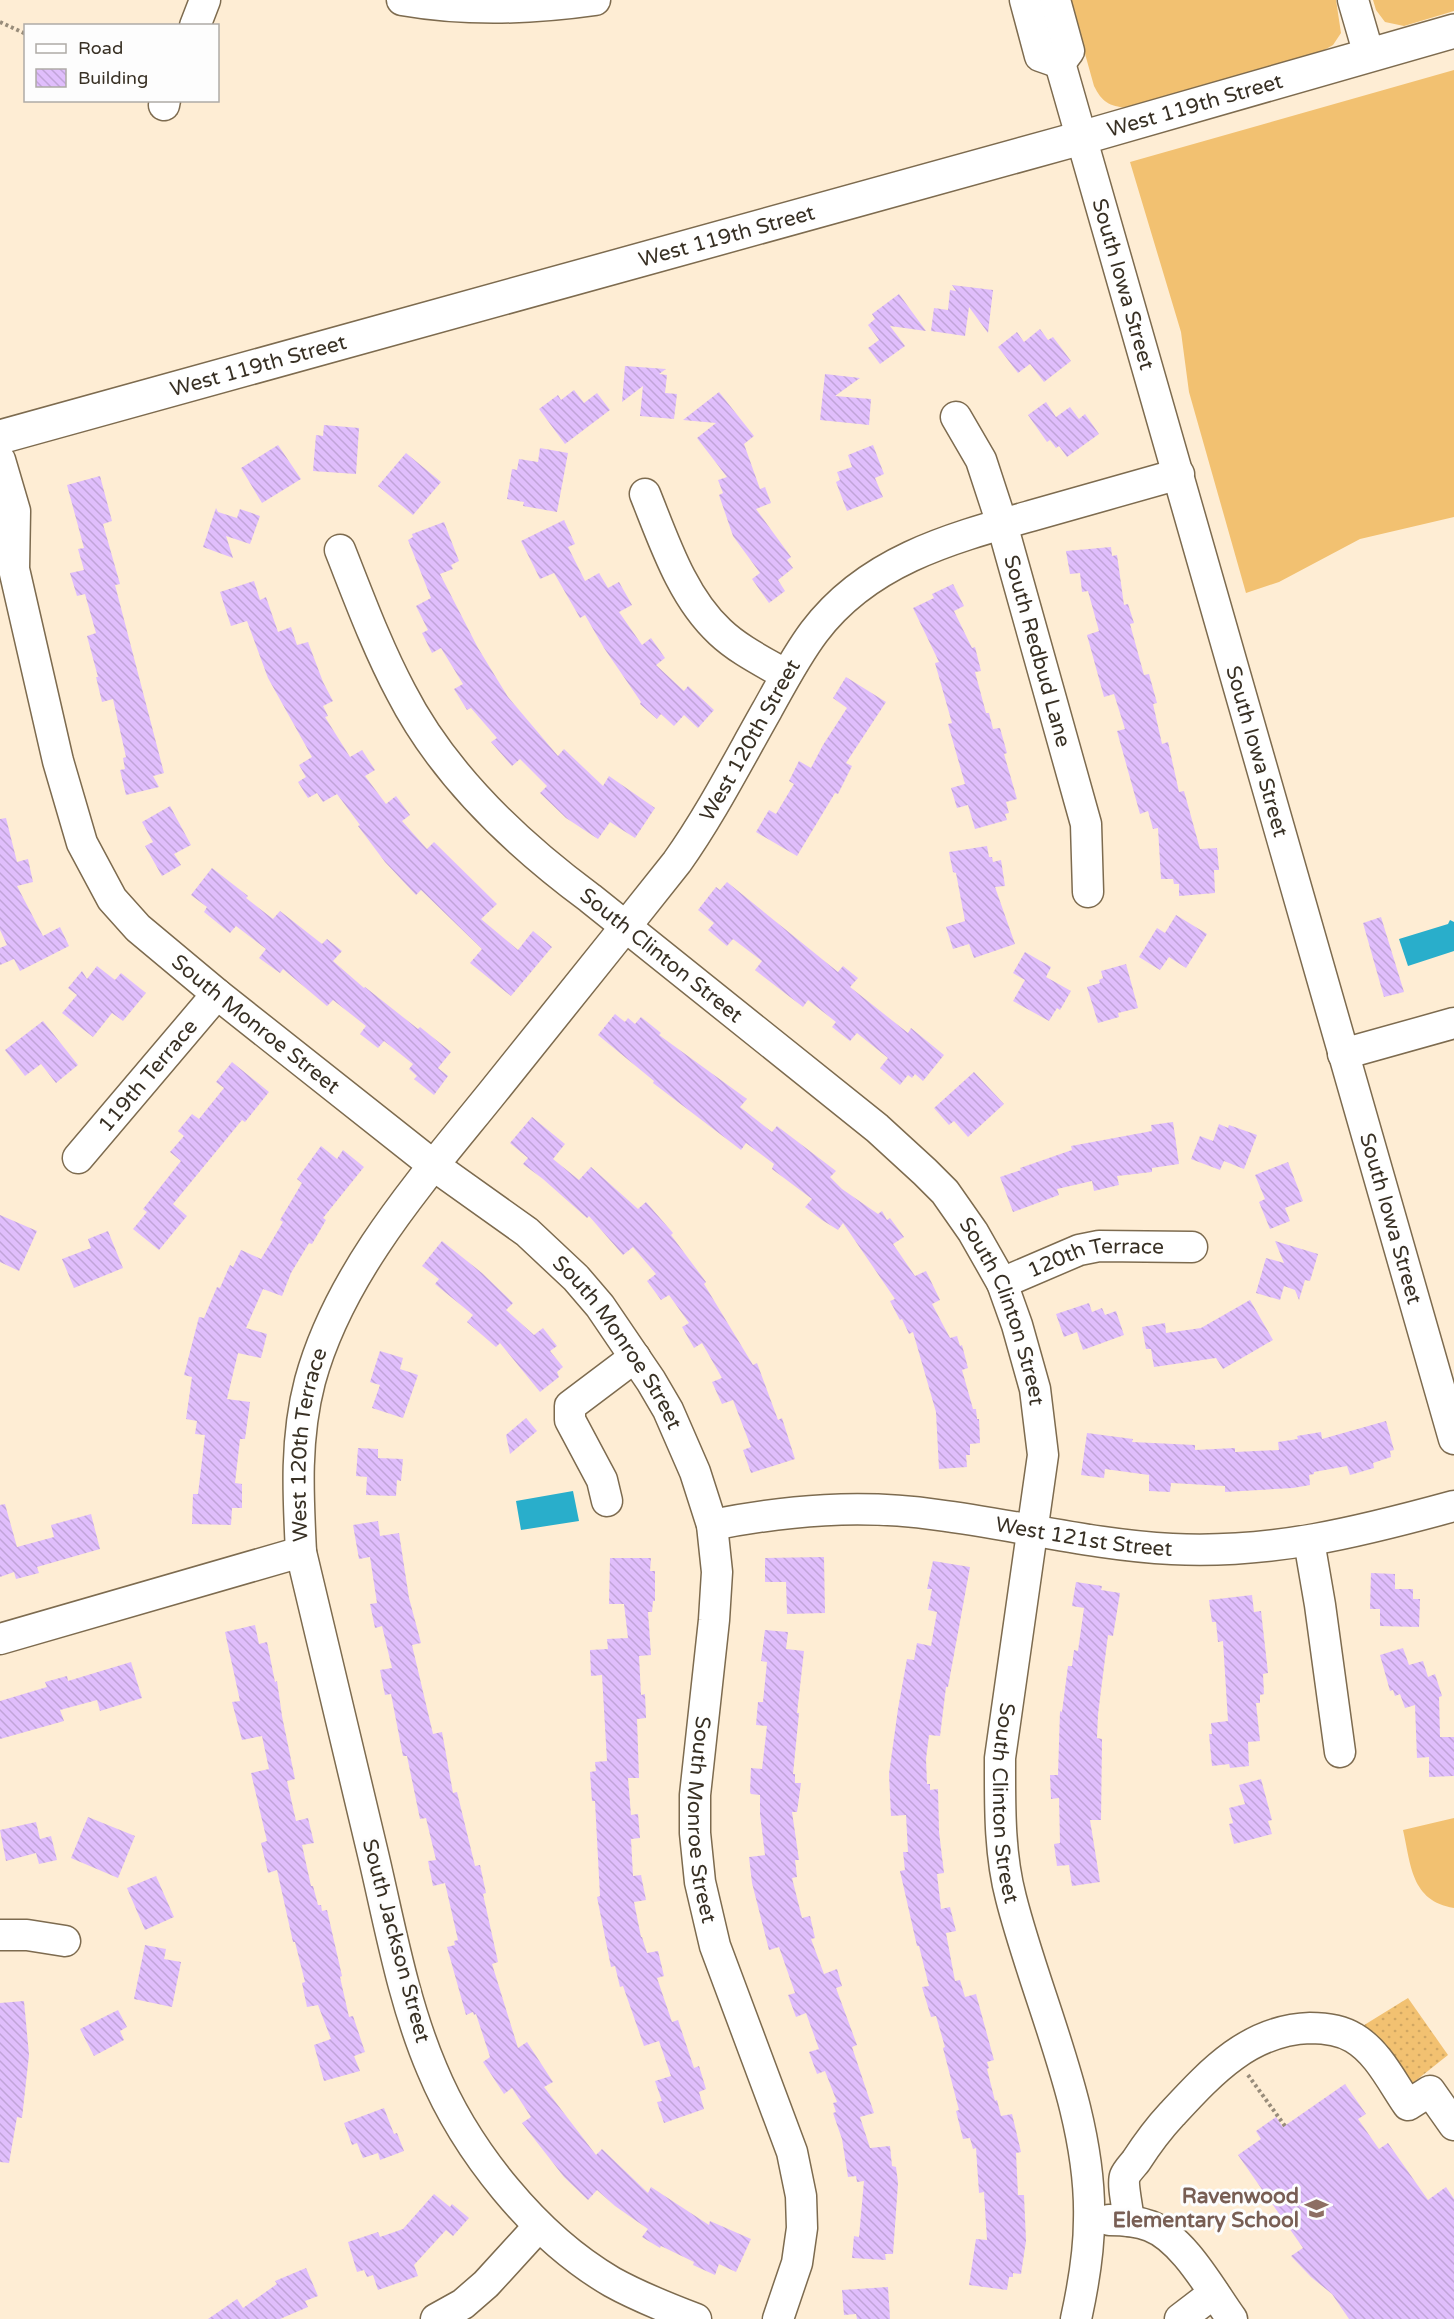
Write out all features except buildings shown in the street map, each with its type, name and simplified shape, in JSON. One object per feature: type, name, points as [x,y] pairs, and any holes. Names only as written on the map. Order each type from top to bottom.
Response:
[{"type":"main road","name":"West 119th Street","points":[[0,437],[1081,138],[1454,31]]},
{"type":"street","points":[[196,24],[205,0]]},
{"type":"street","points":[[402,0],[469,7],[531,6],[595,0]]},
{"type":"street","points":[[1025,0],[1040,56],[1060,63]]},
{"type":"street","name":"South Iowa Street","points":[[1055,0],[1069,51],[1060,63],[1454,1439]]},
{"type":"street","points":[[1353,0],[1369,55]]},
{"type":"street","name":"South Redbud Lane","points":[[956,417],[981,460],[1002,524],[1086,824],[1088,892]]},
{"type":"street","name":"South Monroe Street","points":[[0,460],[15,511],[7,563],[58,761],[82,843],[111,899],[138,928],[217,994],[434,1166],[528,1232],[576,1278],[600,1306],[668,1410],[698,1481],[712,1525],[717,1572],[695,1795],[695,1833],[700,1882],[715,1946],[792,2152],[801,2196],[802,2228],[797,2263],[778,2319]]},
{"type":"street","name":"West 120th Street","points":[[434,1166],[626,927],[698,833],[786,675],[814,632],[838,604],[873,577],[914,553],[1002,524],[1179,474]]},
{"type":"street","points":[[645,494],[673,562],[696,602],[719,632],[786,675]]},
{"type":"street","name":"South Clinton Street","points":[[340,550],[387,663],[420,726],[462,781],[495,818],[550,868],[877,1128],[925,1172],[945,1192],[973,1232],[1002,1283],[1035,1389],[1043,1455],[1000,1758],[1003,1850],[1010,1897],[1075,2110],[1085,2160],[1089,2218],[1086,2260],[1076,2319]]},
{"type":"street","name":"119th Terrace","points":[[78,1158],[217,994]]},
{"type":"street","points":[[1343,1054],[1454,1023]]},
{"type":"street","name":"West 120th Terrace","points":[[0,1638],[301,1552],[297,1479],[300,1426],[310,1380],[331,1323],[351,1282],[434,1166]]},
{"type":"street","name":"120th Terrace","points":[[1002,1283],[1079,1250],[1099,1246],[1192,1246]]},
{"type":"street","points":[[607,1501],[602,1480],[570,1420],[569,1411],[570,1406],[635,1357]]},
{"type":"street","name":"West 121st Street","points":[[712,1525],[770,1514],[836,1509],[938,1515],[1121,1545],[1172,1549],[1259,1548],[1360,1532],[1454,1506]]},
{"type":"street","points":[[1309,1541],[1340,1752]]},
{"type":"street","name":"South Jackson Street","points":[[301,1552],[406,1995],[418,2033],[447,2102],[468,2139],[502,2184],[539,2226],[611,2281],[696,2319]]},
{"type":"street","points":[[0,1935],[27,1935],[65,1941]]},
{"type":"street","points":[[1129,2221],[1125,2176],[1156,2131],[1193,2091],[1233,2055],[1260,2038],[1294,2028],[1338,2031],[1354,2038],[1371,2052],[1408,2105],[1430,2091],[1454,2125]]},
{"type":"street","points":[[1089,2218],[1129,2221],[1151,2226],[1168,2236],[1186,2254],[1232,2319]]},
{"type":"street","points":[[436,2319],[463,2304],[486,2284],[539,2226]]},
{"type":"street","points":[[1180,2319],[1214,2293]]},
{"type":"path","points":[[0,22],[24,33]]},
{"type":"path","points":[[1233,2055],[1285,2127]]},
{"type":"shaded area","points":[[1070,0],[1336,0],[1341,33],[1333,45],[1319,53],[1127,108],[1107,102],[1094,86]]},
{"type":"shaded area","points":[[1373,0],[1454,0],[1454,11],[1404,26],[1385,22],[1376,10]]},
{"type":"shaded area","points":[[1454,70],[1454,517],[1360,539],[1279,582],[1246,593],[1189,392],[1181,332],[1130,162]]},
{"type":"shaded area","points":[[1454,1818],[1454,1908],[1429,1898],[1415,1880],[1403,1830]]},
{"type":"shaded area","points":[[1408,1998],[1448,2055],[1409,2086],[1361,2027]]},
{"type":"water","points":[[1450,920],[1454,922],[1454,951],[1408,966],[1399,939],[1448,924]]},
{"type":"water","points":[[573,1491],[579,1521],[521,1530],[516,1501]]},
{"type":"place","name":"Ravenwood Elementary School","points":[[1317,2208]]}]
